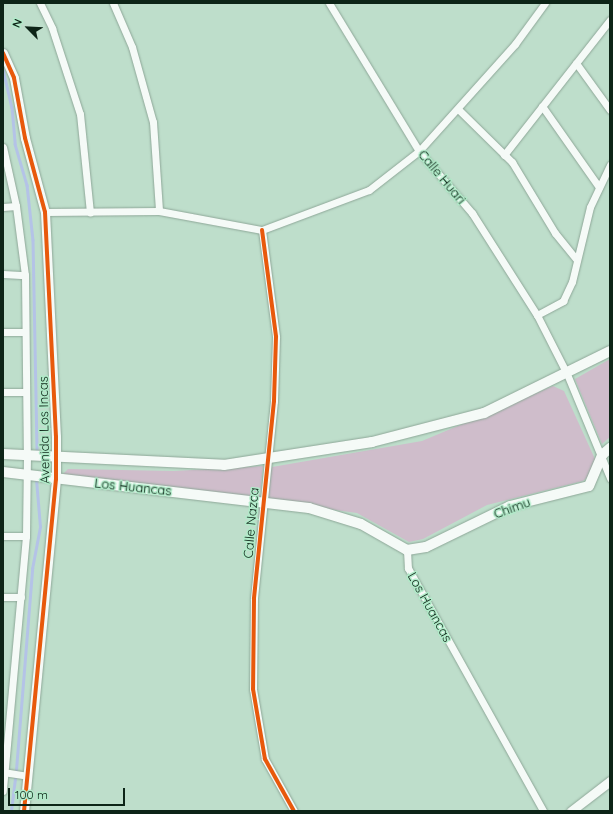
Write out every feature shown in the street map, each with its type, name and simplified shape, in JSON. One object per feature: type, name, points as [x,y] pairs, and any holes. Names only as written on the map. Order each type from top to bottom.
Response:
[{"type":"main road","points":[[3,454],[27,454],[56,460],[224,465],[265,460],[372,442],[453,424],[567,374],[610,351]]},
{"type":"main road","points":[[602,455],[610,448]]},
{"type":"main road","name":"Chimu","points":[[407,550],[426,547],[510,506],[589,486],[602,455]]},
{"type":"main road","name":"Los Huancas","points":[[3,472],[26,473],[56,478],[264,503],[335,514],[387,536],[407,550]]},
{"type":"street","points":[[40,3],[52,28],[80,114],[90,212]]},
{"type":"street","points":[[113,3],[132,47],[153,122],[159,212]]},
{"type":"street","name":"Calle Huari","points":[[329,3],[420,151],[472,213],[537,315],[567,374],[602,455],[610,478]]},
{"type":"street","points":[[45,212],[159,212],[262,230],[369,190],[420,151],[515,44],[545,3]]},
{"type":"street","points":[[504,155],[610,20]]},
{"type":"street","name":"Avenida Los Incas","points":[[3,53],[14,78],[25,138],[45,212],[56,460],[56,478],[24,811]]},
{"type":"street","points":[[576,63],[610,110]]},
{"type":"street","points":[[542,106],[599,187]]},
{"type":"street","points":[[458,109],[504,155],[576,259]]},
{"type":"street","points":[[3,147],[16,206],[25,274],[24,332],[27,454],[26,536],[3,791]]},
{"type":"street","points":[[537,315],[562,301],[572,282],[576,259],[599,187],[610,165]]},
{"type":"street","points":[[3,207],[16,206]]},
{"type":"street","name":"Calle Nazca","points":[[262,230],[276,337],[274,401],[265,460],[264,503],[254,599],[254,689],[265,759],[294,811]]},
{"type":"street","points":[[3,274],[25,274]]},
{"type":"street","points":[[3,332],[24,332]]},
{"type":"street","points":[[3,392],[25,392]]},
{"type":"street","points":[[3,536],[26,536]]},
{"type":"street","name":"Los Huancas","points":[[407,550],[408,568],[543,811]]},
{"type":"street","points":[[3,597],[21,597]]},
{"type":"street","points":[[4,772],[28,776]]},
{"type":"street","points":[[571,811],[610,781]]},
{"type":"shaded area","points":[[610,359],[610,437],[602,444],[575,379]]},
{"type":"shaded area","points":[[553,386],[564,391],[595,459],[588,477],[583,481],[487,505],[423,539],[409,542],[357,513],[270,501],[266,493],[272,467],[422,441]]},
{"type":"shaded area","points":[[263,466],[259,504],[63,474],[68,469],[174,471]]},
{"type":"waterway","points":[[3,69],[12,107],[15,144],[27,185],[33,240],[37,449]]},
{"type":"waterway","points":[[16,770],[32,569],[40,527],[36,479]]},
{"type":"waterway","points":[[11,811],[15,777]]},
{"type":"cycle path","points":[[3,53],[14,78],[25,138],[45,212],[56,437],[56,479],[24,811]]},
{"type":"cycle path","points":[[262,230],[276,337],[274,401],[254,599],[253,689],[265,759],[294,811]]}]
